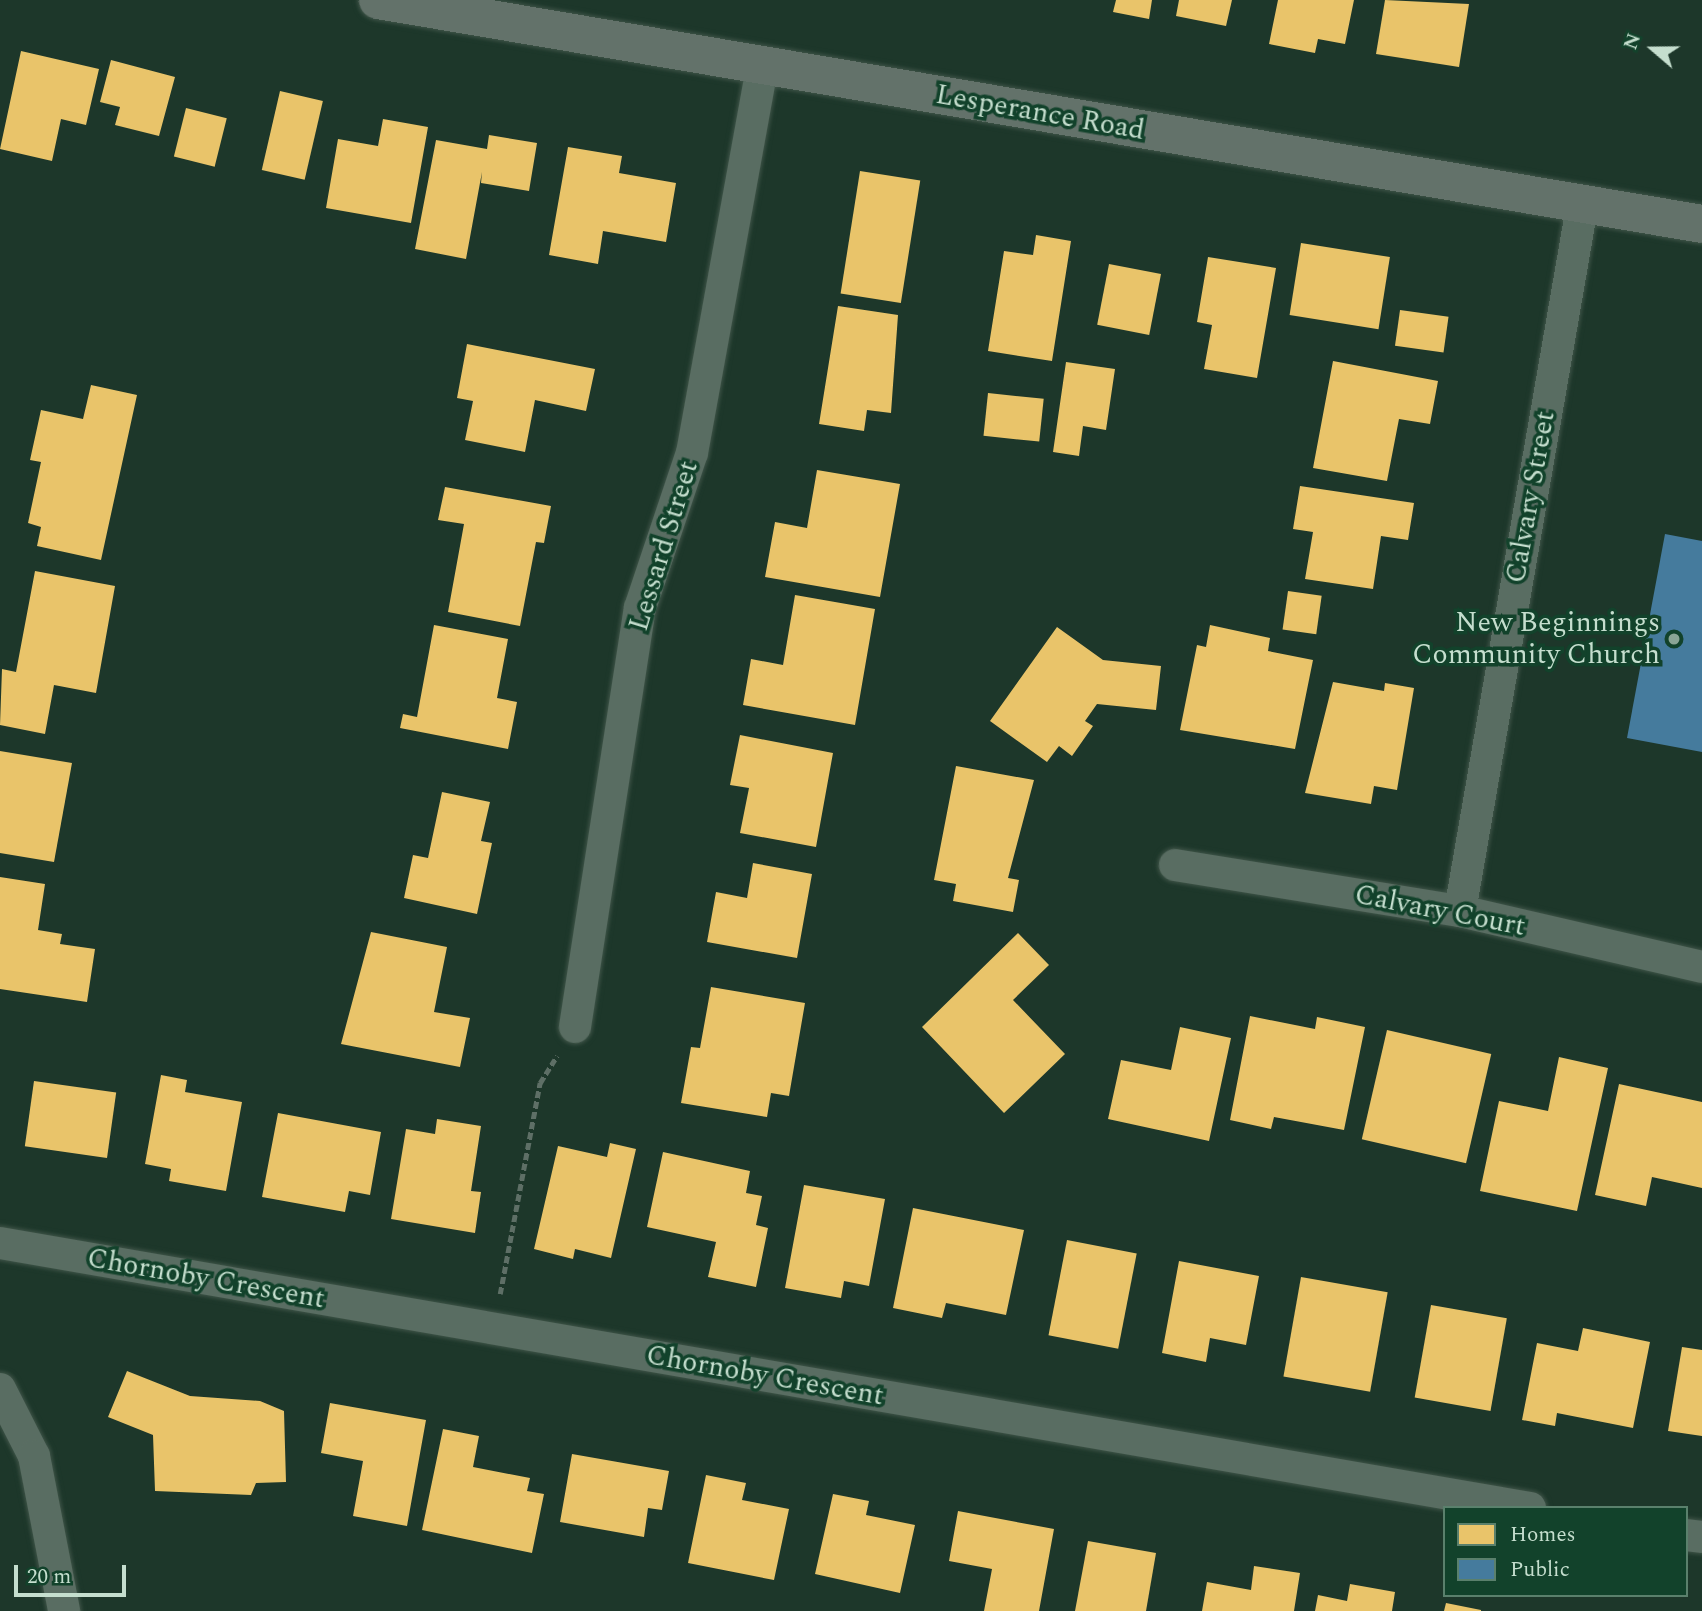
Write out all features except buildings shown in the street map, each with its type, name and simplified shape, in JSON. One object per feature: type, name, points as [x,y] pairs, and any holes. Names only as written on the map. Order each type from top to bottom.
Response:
[{"type":"street","name":"Lesperance Road","points":[[378,0],[1582,207],[1702,224]]},
{"type":"street","name":"Lessard Street","points":[[575,1027],[640,608],[692,453],[762,66]]},
{"type":"street","name":"Calvary Street","points":[[1460,911],[1582,207]]},
{"type":"street","name":"Calvary Court","points":[[1175,865],[1460,911],[1702,967]]},
{"type":"street","name":"Chornoby Crescent","points":[[0,1243],[1518,1506]]},
{"type":"street","points":[[0,1388],[34,1456],[64,1611]]},
{"type":"path","points":[[493,1329],[540,1083],[575,1027]]},
{"type":"place","name":"New Beginnings Community Church","points":[[1674,639]]}]
